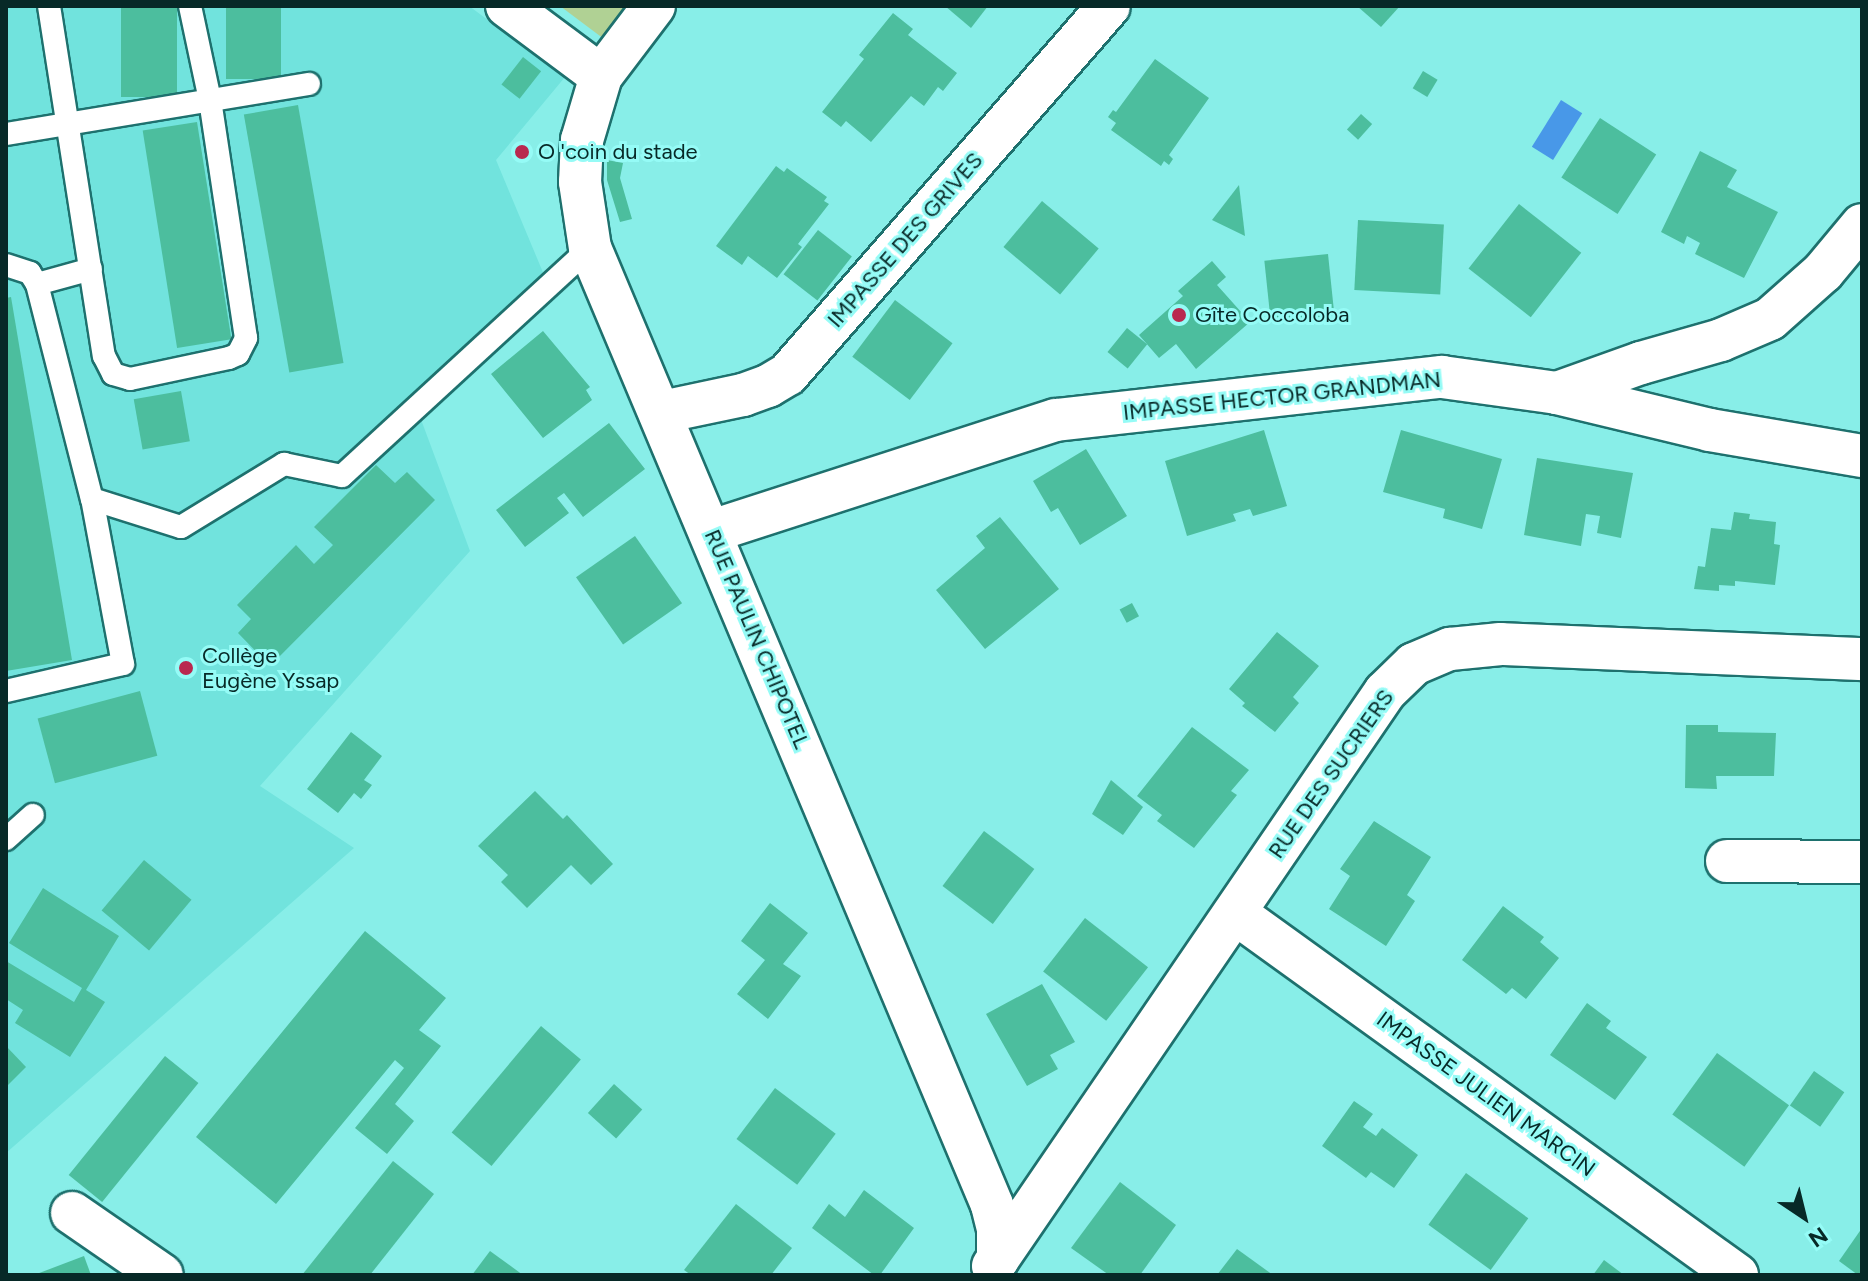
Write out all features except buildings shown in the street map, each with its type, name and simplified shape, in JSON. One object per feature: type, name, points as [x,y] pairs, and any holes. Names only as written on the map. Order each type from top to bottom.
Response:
[{"type":"street","points":[[507,6],[601,76]]},
{"type":"street","name":"RUE PAULIN CHIPOTEL","points":[[654,6],[601,76],[582,140],[580,182],[590,248],[712,531],[992,1205],[998,1229],[1001,1270]]},
{"type":"street","name":"IMPASSE DES GRIVES","points":[[662,412],[743,395],[768,386],[788,374],[1109,6]]},
{"type":"street","points":[[1557,393],[1721,340],[1770,319],[1823,272],[1862,225]]},
{"type":"street","name":"IMPASSE HECTOR GRANDMAN","points":[[712,531],[1056,420],[1442,377],[1557,393],[1710,430],[1862,456]]},
{"type":"street","name":"RUE DES SUCRIERS","points":[[1001,1270],[1235,913],[1385,692],[1414,664],[1450,649],[1501,644],[1862,659]]},
{"type":"street","points":[[1727,861],[1862,862]]},
{"type":"street","name":"IMPASSE JULIEN MARCIN","points":[[1235,913],[1737,1275]]},
{"type":"street","points":[[72,1213],[162,1275]]},
{"type":"lane","points":[[49,6],[104,356],[109,368],[119,378],[214,363],[238,354],[246,338],[210,100],[190,6]]},
{"type":"lane","points":[[6,134],[309,84]]},
{"type":"lane","points":[[92,499],[181,527],[284,464],[342,476],[590,248]]},
{"type":"lane","points":[[6,265],[30,273],[37,284],[92,499],[123,664],[6,691]]},
{"type":"lane","points":[[37,284],[91,269]]},
{"type":"lane","points":[[6,839],[33,815]]},
{"type":"shaded area","name":"Collège Eugène Yssap","points":[[6,6],[469,6],[565,77],[496,160],[547,282],[413,398],[470,551],[260,786],[354,848],[6,1153]]},
{"type":"shaded area","points":[[1561,100],[1582,113],[1553,160],[1532,147]]},
{"type":"green space","points":[[560,6],[628,6],[604,39]]},
{"type":"place","name":"O 'coin du stade","points":[[522,152]]},
{"type":"place","name":"Gîte Coccoloba","points":[[1179,315]]},
{"type":"place","name":"Collège Eugène Yssap","points":[[186,668]]}]
